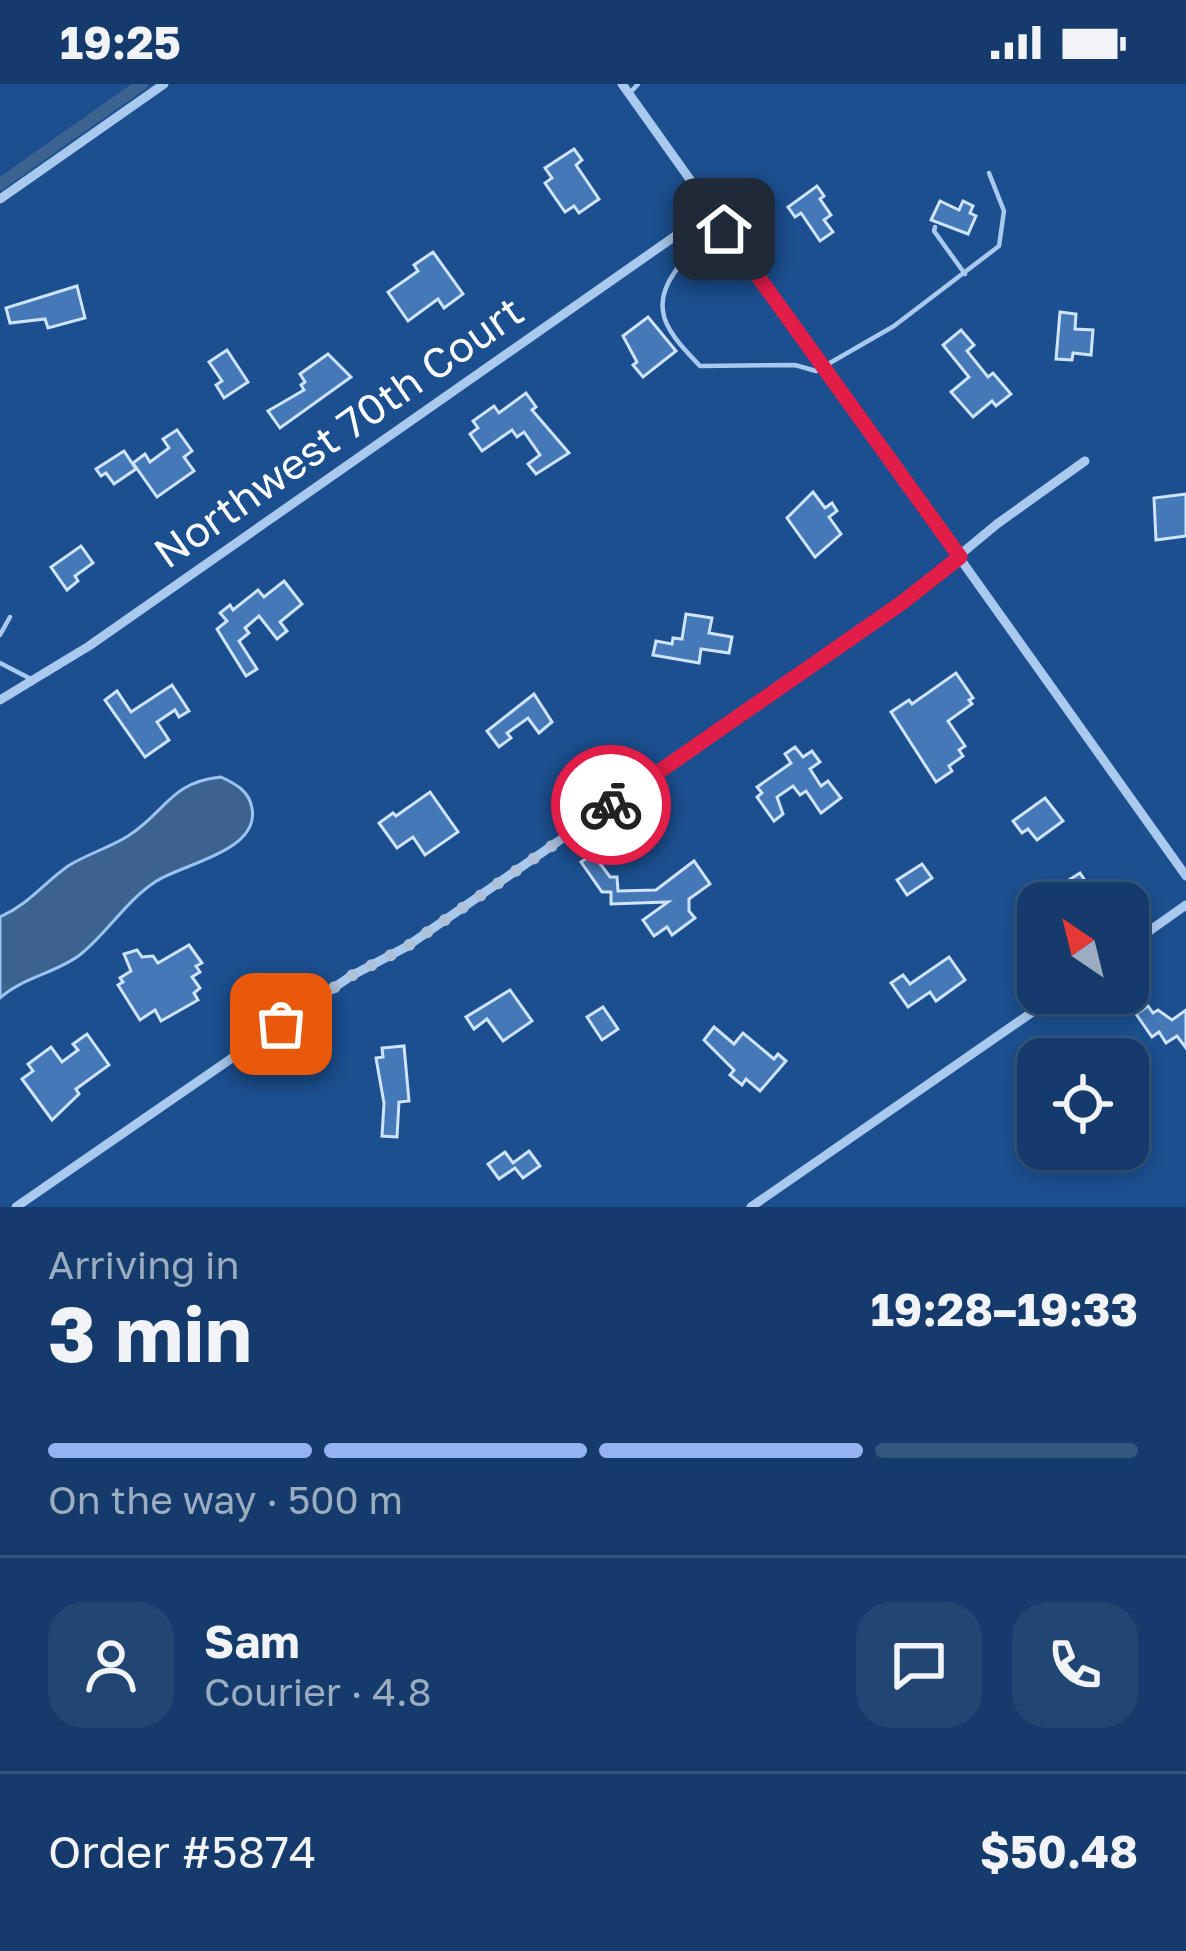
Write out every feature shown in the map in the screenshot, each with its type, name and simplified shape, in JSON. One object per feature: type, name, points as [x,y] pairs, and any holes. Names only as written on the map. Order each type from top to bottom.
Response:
[{"type":"street","points":[[0,199],[164,84]]},
{"type":"street","points":[[626,89],[1186,875]]},
{"type":"street","name":"Northwest 70th Court","points":[[0,700],[89,646],[711,211]]},
{"type":"street","points":[[16,1207],[351,976],[416,940],[903,602],[1085,461]]},
{"type":"street","points":[[1149,931],[1186,905]]},
{"type":"street","points":[[751,1207],[1030,1014]]},
{"type":"lane","points":[[626,89],[638,84]]},
{"type":"lane","points":[[724,229],[691,252],[666,290],[662,312],[672,332],[700,366],[796,365],[816,371],[894,326],[999,246],[1004,212],[989,173]]},
{"type":"lane","points":[[935,226],[934,232],[965,274]]},
{"type":"lane","points":[[0,635],[10,617]]},
{"type":"lane","points":[[0,663],[31,680]]},
{"type":"water","points":[[221,777],[241,789],[250,802],[251,823],[244,836],[216,855],[155,882],[81,954],[0,998],[0,917],[68,866],[141,827],[190,785]]},
{"type":"building","points":[[574,149],[582,160],[576,165],[599,199],[579,213],[574,206],[565,212],[545,183],[552,178],[545,168]]},
{"type":"building","points":[[817,186],[831,215],[824,220],[833,232],[820,241],[801,213],[795,217],[788,207]]},
{"type":"building","points":[[940,201],[959,210],[963,201],[973,206],[970,213],[976,216],[968,234],[931,220]]},
{"type":"building","points":[[433,252],[463,294],[444,308],[438,299],[408,321],[388,292],[418,271],[414,265]]},
{"type":"building","points":[[77,286],[85,318],[48,328],[45,319],[10,323],[6,308]]},
{"type":"building","points":[[1060,312],[1076,314],[1075,329],[1093,330],[1091,355],[1073,353],[1072,360],[1056,359]]},
{"type":"building","points":[[648,317],[676,351],[643,377],[633,365],[637,362],[623,336]]},
{"type":"building","points":[[961,330],[974,345],[967,351],[988,377],[993,373],[1011,394],[996,406],[992,401],[973,417],[951,392],[969,377],[943,345]]},
{"type":"building","points":[[227,350],[248,382],[224,398],[216,385],[222,381],[209,362]]},
{"type":"building","points":[[328,354],[351,377],[280,428],[268,411],[304,390],[300,374]]},
{"type":"building","points":[[526,393],[536,407],[532,410],[569,453],[536,474],[528,464],[540,455],[524,432],[517,437],[512,430],[482,451],[470,434],[478,428],[473,421],[494,406],[499,413]]},
{"type":"building","points":[[177,430],[192,451],[184,457],[194,471],[157,497],[133,463],[145,454],[150,462],[169,448],[163,439]]},
{"type":"building","points":[[124,451],[136,469],[114,484],[96,469]]},
{"type":"building","points":[[813,492],[825,508],[832,503],[837,511],[829,517],[841,534],[815,557],[787,518]]},
{"type":"building","points":[[1186,494],[1186,536],[1156,540],[1154,498]]},
{"type":"building","points":[[81,546],[93,563],[75,576],[78,581],[67,590],[51,567]]},
{"type":"building","points":[[284,581],[302,604],[280,622],[287,631],[277,639],[259,616],[245,628],[249,633],[239,641],[257,669],[246,676],[217,629],[227,621],[220,613],[230,605],[233,610],[258,590],[264,597]]},
{"type":"building","points":[[686,614],[712,618],[709,633],[732,637],[729,653],[701,649],[699,663],[653,655],[656,641],[672,644],[673,638],[682,639]]},
{"type":"building","points":[[956,673],[973,698],[969,700],[972,704],[948,721],[965,746],[959,750],[963,756],[949,766],[952,771],[936,782],[891,712],[909,700],[912,704]]},
{"type":"building","points":[[172,685],[189,711],[179,717],[175,710],[157,722],[169,740],[145,757],[105,700],[117,691],[131,712]]},
{"type":"building","points":[[534,694],[552,722],[539,733],[528,718],[507,733],[511,738],[499,747],[487,731]]},
{"type":"building","points":[[795,747],[803,757],[812,751],[820,762],[810,769],[821,786],[828,781],[841,798],[821,813],[806,791],[800,795],[793,786],[777,797],[783,814],[774,821],[757,797],[762,793],[757,787],[791,763],[785,754]]},
{"type":"building","points":[[430,792],[458,832],[425,855],[413,837],[397,848],[379,823]]},
{"type":"building","points":[[1045,798],[1063,821],[1037,840],[1028,829],[1022,833],[1013,821]]},
{"type":"building","points":[[593,854],[610,877],[617,877],[618,891],[656,890],[694,861],[710,884],[689,899],[689,911],[695,918],[672,935],[667,927],[654,936],[643,920],[668,902],[611,904],[611,892],[602,892],[581,862]]},
{"type":"building","points":[[922,864],[932,878],[907,895],[897,880]]},
{"type":"building","points":[[1080,873],[1086,882],[1066,882]]},
{"type":"building","points":[[189,945],[202,963],[196,966],[200,972],[192,977],[200,988],[194,993],[198,1000],[161,1021],[155,1010],[140,1020],[118,985],[131,971],[124,954],[137,950],[158,963]]},
{"type":"building","points":[[949,957],[965,980],[936,1001],[930,992],[908,1007],[891,983],[903,975],[910,984]]},
{"type":"building","points":[[510,990],[532,1021],[503,1041],[487,1019],[474,1029],[466,1017]]},
{"type":"building","points":[[603,1007],[618,1029],[602,1040],[587,1017]]},
{"type":"building","points":[[1149,1007],[1172,1020],[1186,1010],[1186,1048],[1177,1036],[1166,1043],[1159,1032],[1152,1037],[1136,1014],[1149,1014]]},
{"type":"building","points":[[714,1027],[734,1044],[743,1033],[774,1059],[778,1054],[786,1061],[760,1091],[746,1079],[742,1085],[704,1040]]},
{"type":"building","points":[[87,1034],[109,1065],[76,1089],[79,1094],[52,1120],[22,1079],[33,1071],[28,1064],[51,1047],[62,1062],[78,1050],[73,1044]]},
{"type":"building","points":[[404,1046],[409,1101],[399,1102],[397,1137],[382,1136],[384,1103],[376,1058],[383,1057],[382,1048]]},
{"type":"building","points":[[529,1151],[540,1166],[523,1178],[515,1168],[499,1179],[488,1164],[505,1152],[513,1163]]},
{"type":"waterway","points":[[0,184],[142,84]]},
{"type":"way so far","points":[[281,1024],[351,976],[406,947],[611,805]]},
{"type":"route","points":[[611,805],[903,602],[960,557],[724,229]]}]
